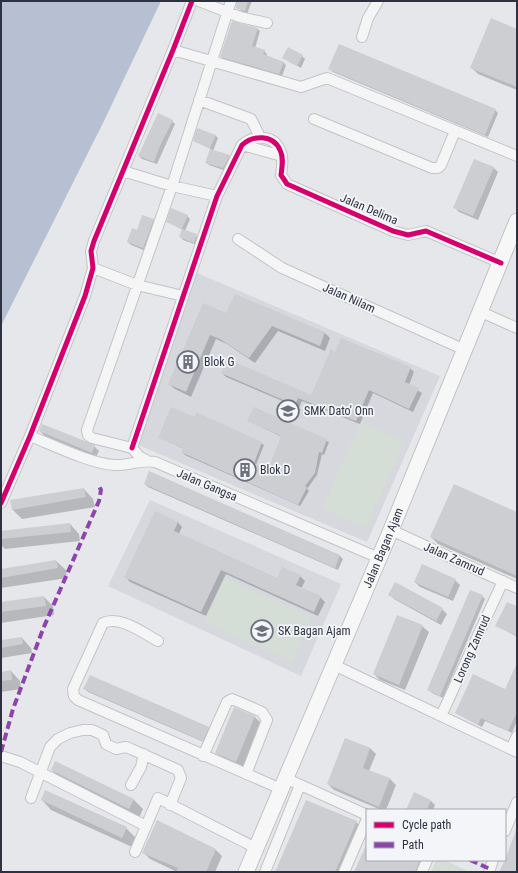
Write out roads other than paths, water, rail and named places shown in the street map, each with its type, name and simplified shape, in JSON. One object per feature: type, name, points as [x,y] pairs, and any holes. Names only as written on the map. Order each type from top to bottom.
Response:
[{"type":"main road","name":"Jalan Bagan Ajam","points":[[246,872],[391,530],[517,222]]},
{"type":"street","points":[[1,503],[30,436],[67,343],[93,268],[91,251],[94,241],[192,1]]},
{"type":"street","points":[[199,1],[228,12],[266,23]]},
{"type":"street","points":[[146,460],[140,457],[132,448],[92,438],[88,434],[87,430],[172,186],[232,1]]},
{"type":"street","points":[[362,37],[368,18],[378,1]]},
{"type":"street","points":[[173,50],[212,60],[301,87],[327,78],[517,156]]},
{"type":"street","points":[[199,100],[251,119],[260,138]]},
{"type":"street","points":[[314,119],[432,168],[438,168],[441,165],[455,130]]},
{"type":"street","points":[[132,448],[217,196],[242,145],[249,139],[260,138],[272,140],[281,153]]},
{"type":"street","points":[[242,145],[281,153]]},
{"type":"street","name":"Jalan Delima","points":[[281,153],[281,175],[287,184],[393,230],[408,235],[426,231],[501,263]]},
{"type":"street","points":[[123,171],[172,186],[217,196]]},
{"type":"street","name":"Jalan Nilam","points":[[238,239],[282,268],[465,350]]},
{"type":"street","points":[[93,268],[137,285],[183,296]]},
{"type":"street","points":[[481,312],[517,328]]},
{"type":"street","name":"Jalan Gangsa","points":[[30,436],[91,460],[115,465],[146,460],[155,462],[379,558]]},
{"type":"street","name":"Jalan Zamrud","points":[[391,530],[517,588]]},
{"type":"street","name":"Lorong Zamrud","points":[[441,716],[503,581]]},
{"type":"street","points":[[158,641],[118,620],[110,620],[103,623],[73,689],[74,696],[78,700],[246,774],[283,783],[300,785],[366,814]]},
{"type":"street","points":[[334,665],[514,751],[517,736]]},
{"type":"street","points":[[203,756],[227,702],[232,699],[262,712],[267,720],[246,774]]},
{"type":"street","points":[[31,798],[50,747],[58,739],[70,733],[83,730],[92,730],[103,735],[106,744],[116,749],[126,747],[178,770],[181,778],[170,805]]},
{"type":"street","points":[[131,785],[141,767],[144,754]]},
{"type":"street","points":[[1,756],[20,762],[146,826]]},
{"type":"street","points":[[265,872],[300,785]]},
{"type":"street","points":[[135,852],[158,798],[256,848]]},
{"type":"street","points":[[506,829],[517,802]]},
{"type":"street","points":[[344,872],[366,821]]},
{"type":"street","points":[[422,872],[428,861]]},
{"type":"street","points":[[488,872],[494,861]]},
{"type":"water","points":[[1,1],[161,1],[103,123],[1,326]]},
{"type":"place","name":"Blok G","points":[[188,362]]},
{"type":"place","name":"SMK Dato' Onn","points":[[288,411]]},
{"type":"place","name":"Blok D","points":[[245,470]]},
{"type":"place","name":"SK Bagan Ajam","points":[[262,631]]}]
